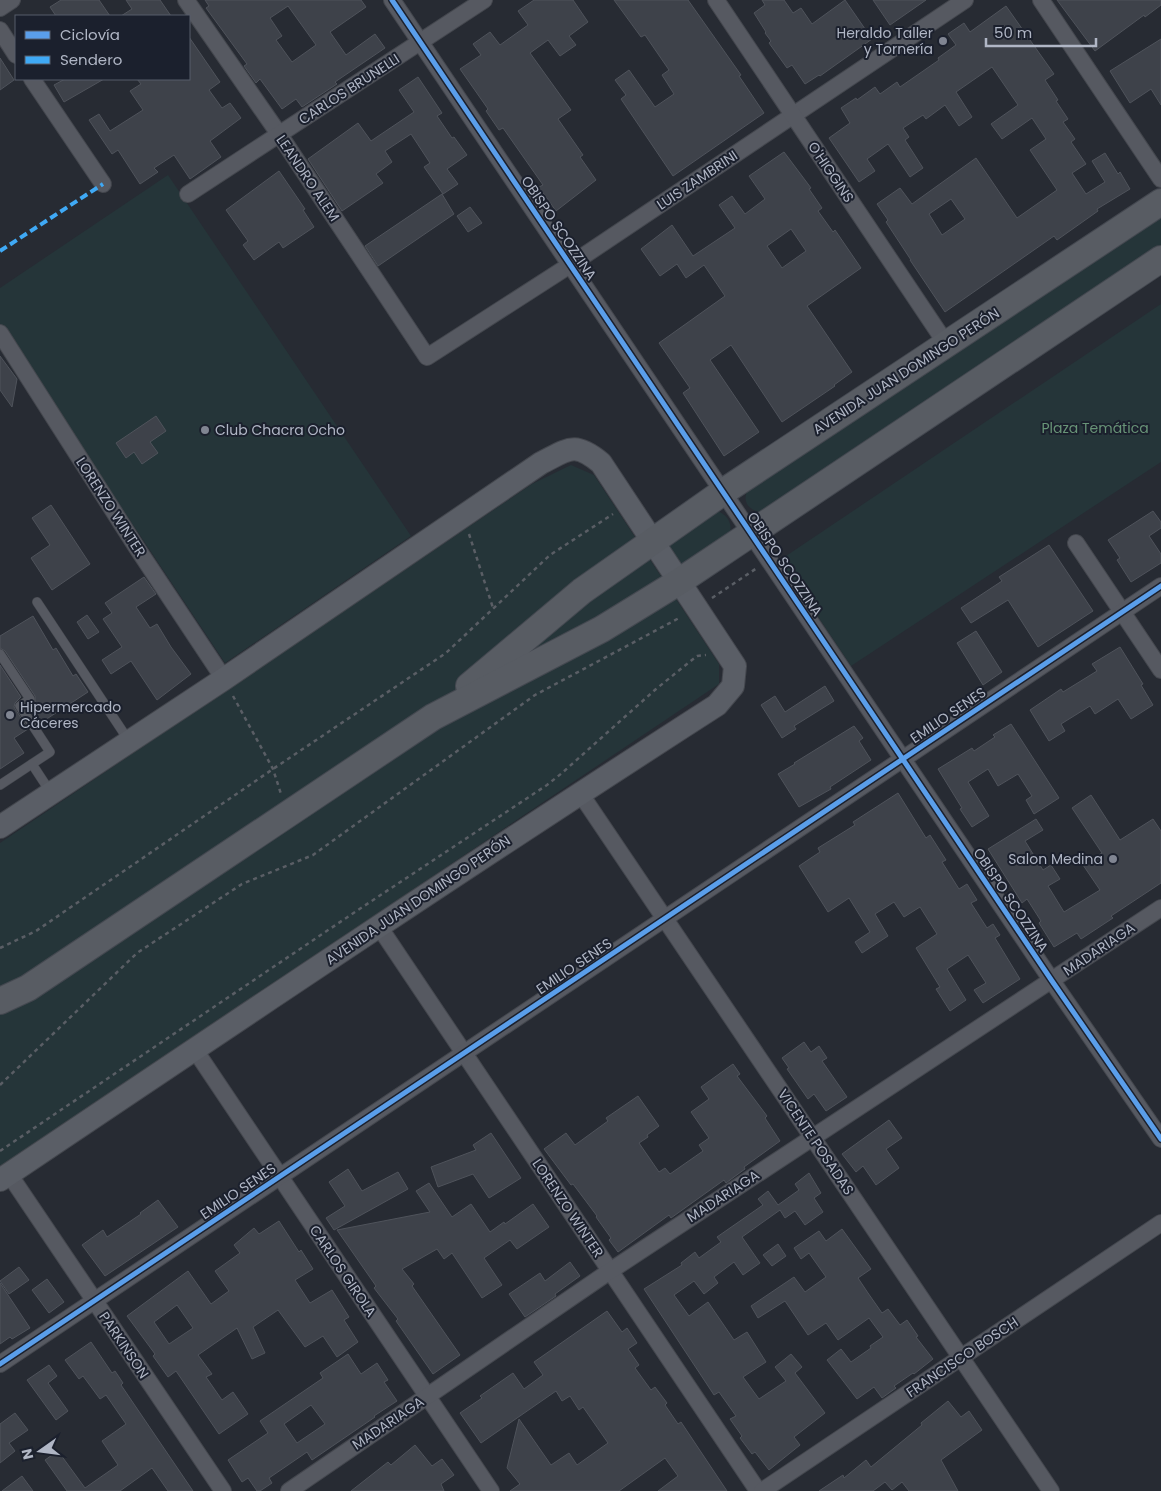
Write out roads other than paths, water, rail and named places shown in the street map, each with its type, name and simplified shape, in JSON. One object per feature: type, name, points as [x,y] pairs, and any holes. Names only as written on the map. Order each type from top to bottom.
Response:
[{"type":"main road","name":"AVENIDA JUAN DOMINGO PERÓN","points":[[433,717],[582,591],[723,492],[1161,202]]},
{"type":"main road","name":"AVENIDA JUAN DOMINGO PERÓN","points":[[0,1001],[28,988],[433,717],[602,629],[680,582],[1161,259]]},
{"type":"main road","points":[[0,827],[224,679],[541,463],[571,448],[586,452],[601,463],[680,582]]},
{"type":"main road","name":"AVENIDA JUAN DOMINGO PERÓN","points":[[4,1177],[378,926],[717,705],[733,686],[735,666],[680,582]]},
{"type":"main road","name":"AVENIDA JUAN DOMINGO PERÓN","points":[[0,1015],[28,988]]},
{"type":"street","points":[[0,8],[12,0]]},
{"type":"street","name":"LEANDRO ALEM","points":[[186,0],[279,134],[427,357]]},
{"type":"street","name":"OBISPO SCOZZINA","points":[[392,0],[1052,981],[1161,1139]]},
{"type":"street","name":"CARLOS BRUNELLI","points":[[188,194],[484,0]]},
{"type":"street","name":"O'HIGGINS","points":[[716,0],[947,345]]},
{"type":"street","name":"LUIS ZAMBRINI","points":[[427,357],[570,265],[966,0]]},
{"type":"street","points":[[1041,0],[1161,179]]},
{"type":"street","points":[[0,30],[15,52]]},
{"type":"street","points":[[33,80],[103,184]]},
{"type":"street","name":"LORENZO WINTER","points":[[0,333],[136,548],[224,679]]},
{"type":"street","points":[[1076,543],[1161,670]]},
{"type":"street","name":"EMILIO SENES","points":[[0,1364],[1161,586]]},
{"type":"street","name":"VICENTE POSADAS","points":[[580,793],[1052,1491]]},
{"type":"street","name":"MADARIAGA","points":[[289,1491],[610,1271],[1161,908]]},
{"type":"street","name":"LORENZO WINTER","points":[[378,926],[758,1491]]},
{"type":"street","name":"CARLOS GIROLA","points":[[195,1050],[491,1491]]},
{"type":"street","name":"PARKINSON","points":[[4,1177],[94,1301],[223,1491]]},
{"type":"street","name":"FRANCISCO BOSCH","points":[[762,1491],[1161,1223]]},
{"type":"lane","points":[[37,602],[130,741]]},
{"type":"lane","points":[[0,654],[30,699],[20,706],[50,752],[0,785]]},
{"type":"lane","points":[[32,764],[51,793]]},
{"type":"place","name":"Heraldo Taller y Tornería","points":[[943,41]]},
{"type":"place","name":"Club Chacra Ocho","points":[[205,430]]},
{"type":"place","name":"Hipermercado Cáceres","points":[[10,715]]},
{"type":"place","name":"Salon Medina","points":[[1113,859]]},
{"type":"park label","name":"Plaza Temática","points":[[1095,428]]}]
